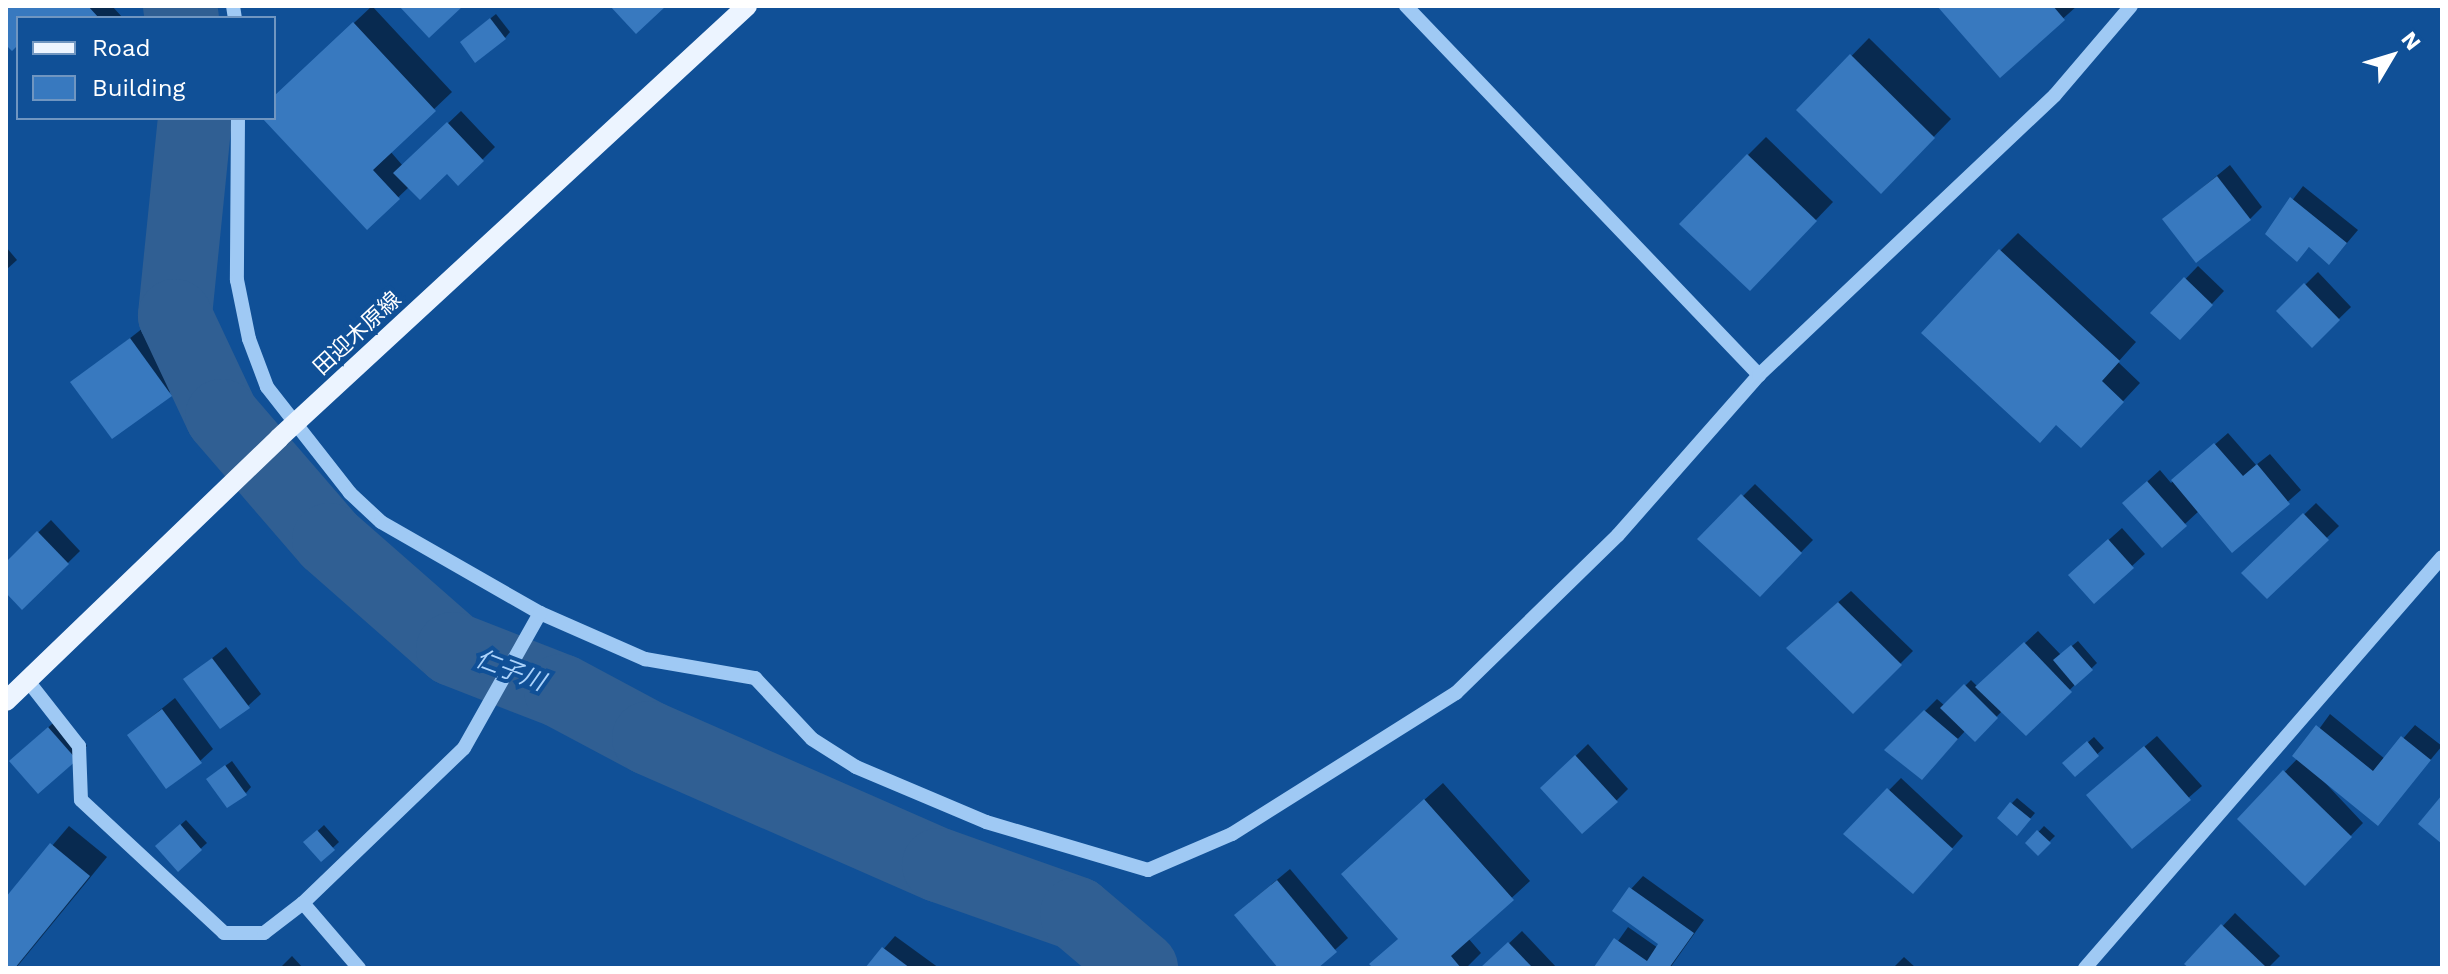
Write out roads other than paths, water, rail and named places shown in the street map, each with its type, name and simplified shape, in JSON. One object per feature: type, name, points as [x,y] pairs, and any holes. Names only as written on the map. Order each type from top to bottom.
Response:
[{"type":"main road","name":"田迎木原線","points":[[6,701],[279,438],[747,6]]},
{"type":"street","points":[[1406,6],[1759,375]]},
{"type":"street","points":[[238,120],[237,280],[249,339],[267,387],[350,493],[381,522],[540,613],[645,659],[755,678],[812,739],[856,767],[986,822],[1148,870],[1232,834],[1456,693],[1618,535],[1759,375],[2055,95],[2131,6]]},
{"type":"street","points":[[2085,968],[2442,557]]},
{"type":"street","points":[[28,681],[79,746],[81,800],[224,933],[264,933],[303,903],[464,748],[540,613]]},
{"type":"street","points":[[303,903],[359,968]]},
{"type":"waterway","name":"仁子川","points":[[180,6],[182,16]]},
{"type":"waterway","name":"仁子川","points":[[195,120],[175,316],[222,416],[329,540],[453,649],[561,691],[649,738],[939,865],[1077,914],[1141,968]]}]
